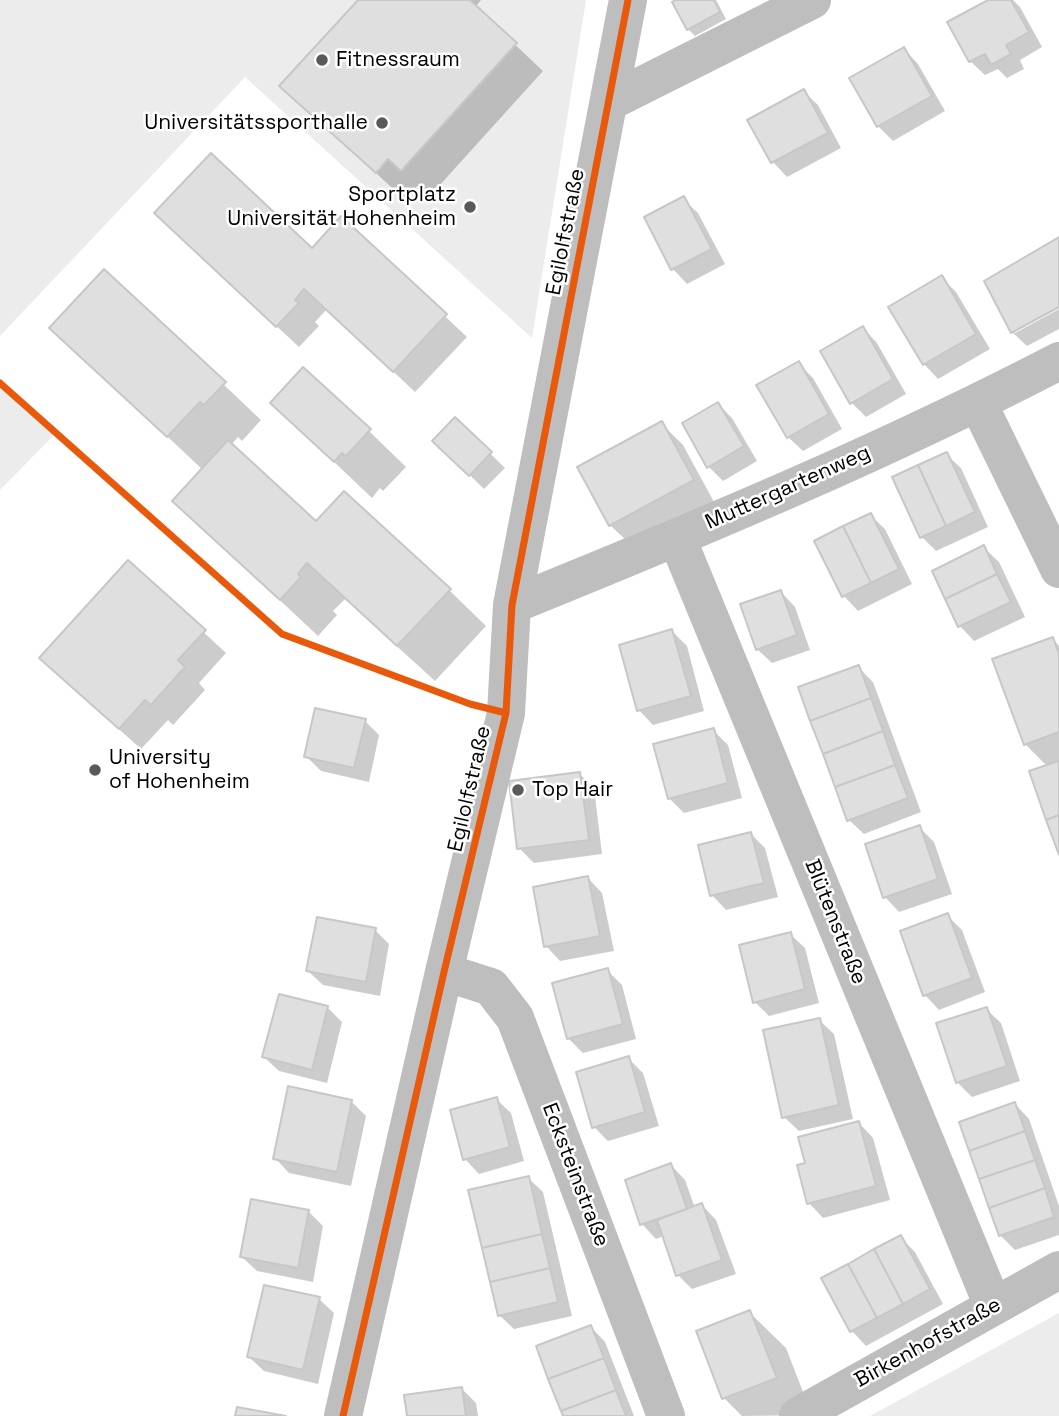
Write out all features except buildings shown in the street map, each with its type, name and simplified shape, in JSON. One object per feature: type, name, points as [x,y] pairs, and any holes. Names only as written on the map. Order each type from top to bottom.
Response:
[{"type":"street","name":"Egilolfstraße","points":[[343,1416],[506,713],[512,605],[628,0]]},
{"type":"street","points":[[609,102],[812,0]]},
{"type":"street","name":"Muttergartenweg","points":[[512,605],[677,538],[978,403],[1059,361]]},
{"type":"street","points":[[978,403],[1059,569]]},
{"type":"street","name":"Blütenstraße","points":[[677,538],[993,1306]]},
{"type":"street","name":"Ecksteinstraße","points":[[444,972],[491,987],[515,1018],[666,1416]]},
{"type":"street","name":"Birkenhofstraße","points":[[798,1416],[1059,1270]]},
{"type":"shaded area","name":"Sportplatz Universität Hohenheim","points":[[0,0],[586,0],[532,338],[245,77],[0,336]]},
{"type":"shaded area","points":[[0,383],[55,434],[0,490]]},
{"type":"shaded area","points":[[1059,1313],[1059,1416],[870,1416]]},
{"type":"cycle path","points":[[343,1416],[506,713],[512,605],[628,0]]},
{"type":"cycle path","points":[[0,383],[282,634],[470,704],[506,713]]},
{"type":"place","name":"Fitnessraum","points":[[322,60]]},
{"type":"place","name":"Universitätssporthalle","points":[[382,123]]},
{"type":"place","name":"Sportplatz Universität Hohenheim","points":[[470,207]]},
{"type":"place","name":"University of Hohenheim","points":[[95,770]]},
{"type":"place","name":"Top Hair","points":[[518,790]]}]
